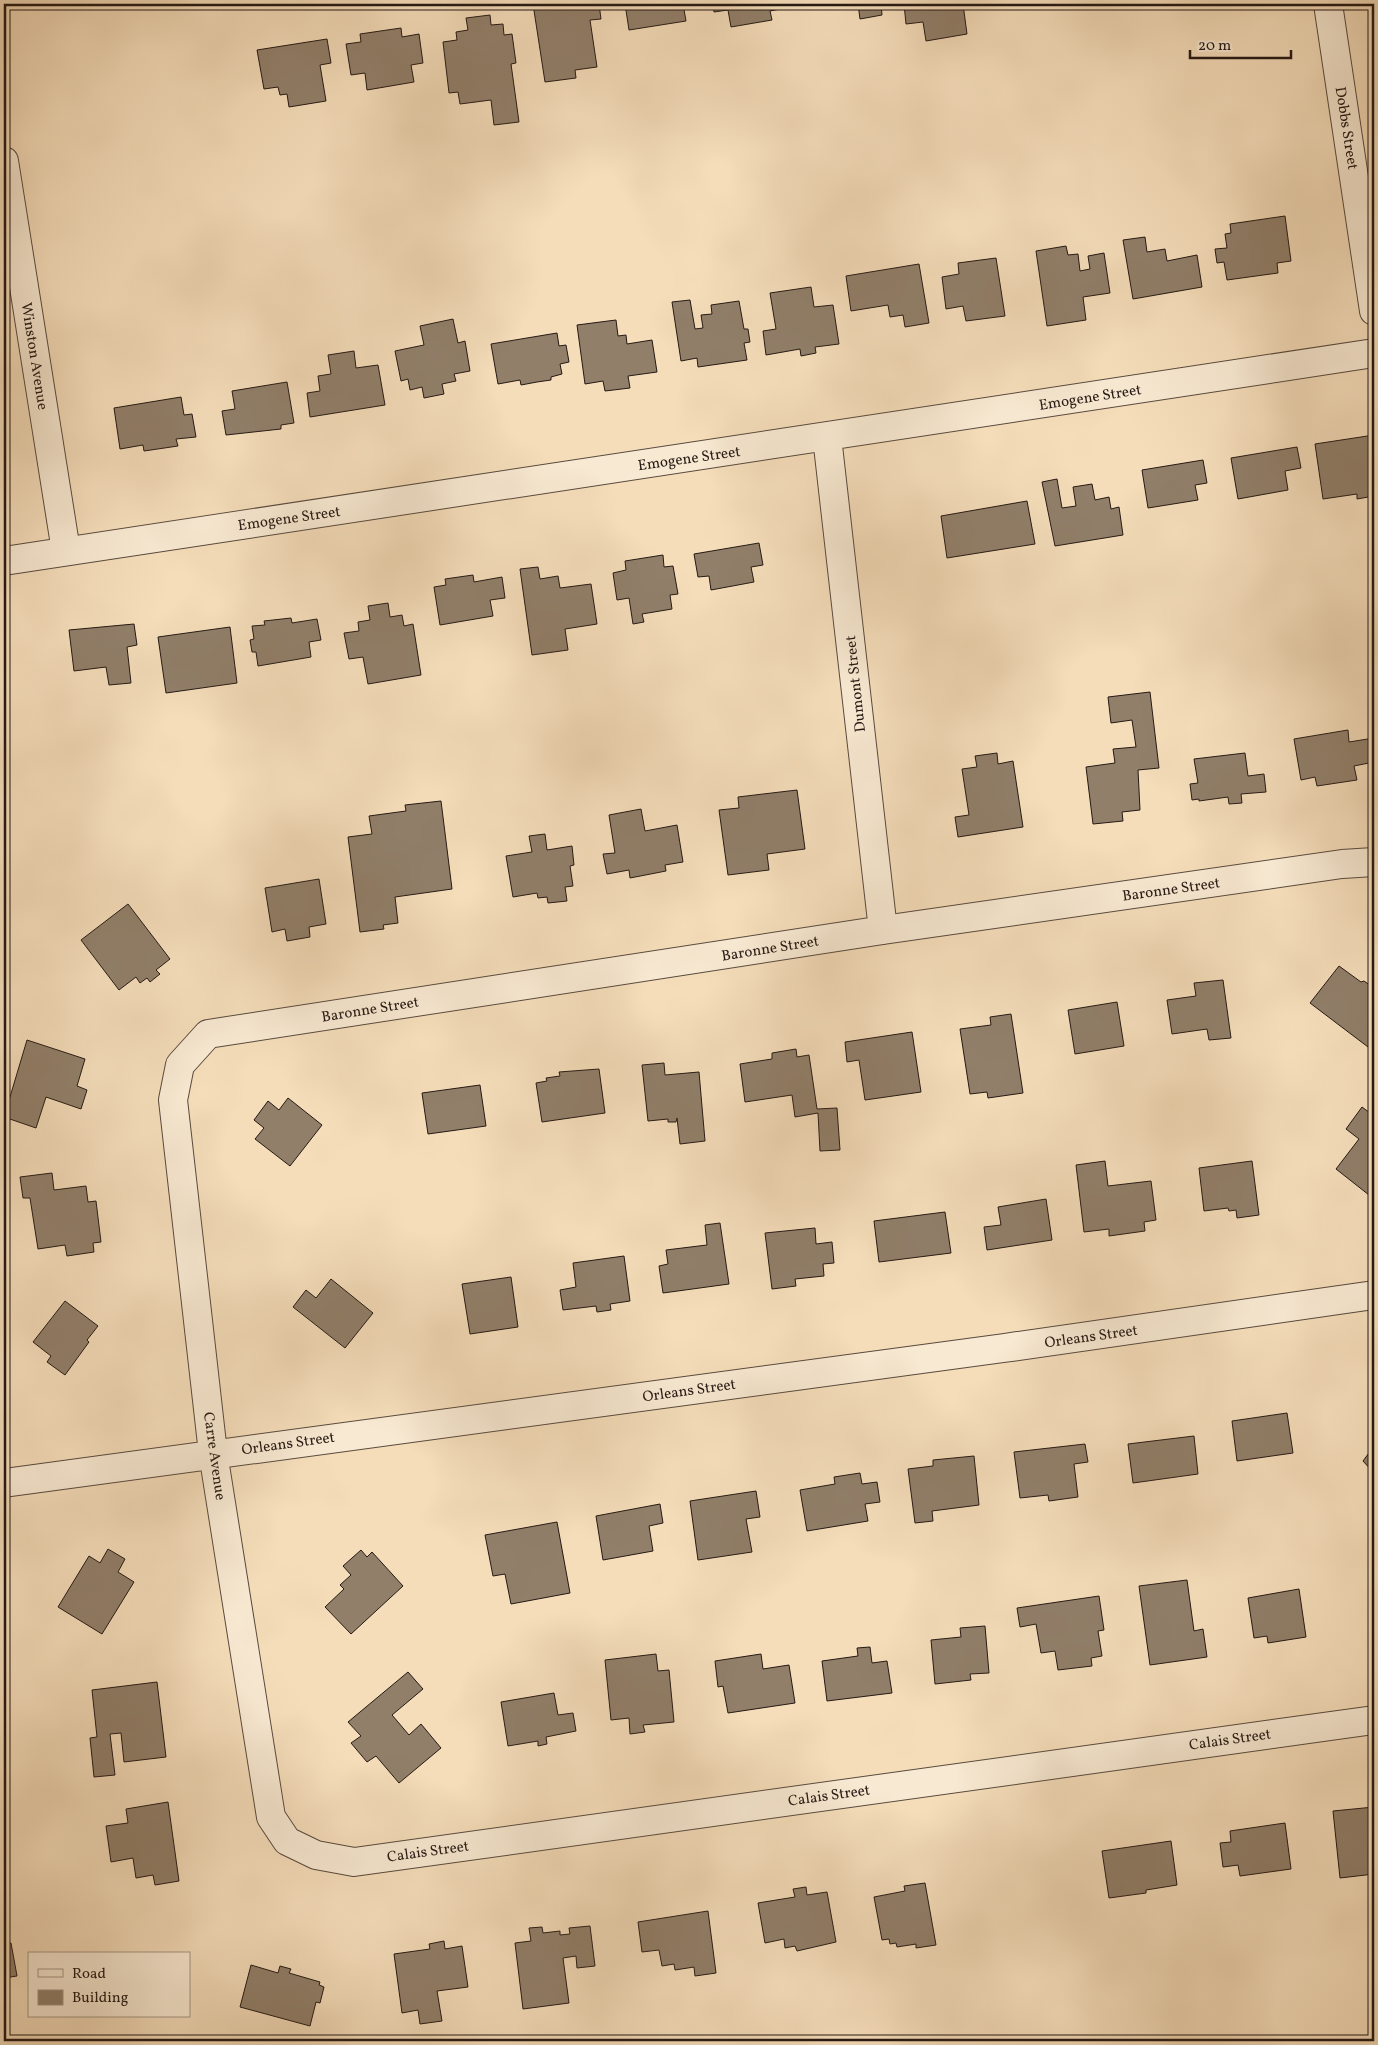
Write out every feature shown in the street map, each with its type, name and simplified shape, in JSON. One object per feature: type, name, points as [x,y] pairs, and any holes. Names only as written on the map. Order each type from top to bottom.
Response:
[{"type":"street","name":"Dobbs Street","points":[[1328,4],[1374,311]]},
{"type":"street","name":"Winston Avenue","points":[[4,162],[66,551]]},
{"type":"street","name":"Emogene Street","points":[[4,561],[827,438],[1374,353]]},
{"type":"street","name":"Dumont Street","points":[[827,438],[883,930]]},
{"type":"street","name":"Baronne Street","points":[[180,1065],[208,1034],[883,930],[1342,864],[1374,862]]},
{"type":"street","name":"Carre Avenue","points":[[180,1065],[173,1100],[213,1453],[271,1816],[287,1841]]},
{"type":"street","name":"Orleans Street","points":[[4,1483],[213,1453],[1004,1348],[1374,1295]]},
{"type":"street","name":"Calais Street","points":[[287,1841],[316,1855],[354,1862],[1374,1720]]},
{"type":"building","points":[[533,4],[599,4],[601,19],[590,20],[597,67],[575,70],[576,78],[545,82]]},
{"type":"building","points":[[625,4],[683,4],[686,21],[629,30]]},
{"type":"building","points":[[713,4],[784,4],[785,8],[770,11],[772,20],[731,27],[728,10],[714,12]]},
{"type":"building","points":[[840,4],[858,4],[840,7]]},
{"type":"building","points":[[858,4],[881,4],[882,15],[860,19]]},
{"type":"building","points":[[904,4],[963,4],[967,34],[926,41],[923,22],[906,24]]},
{"type":"building","points":[[490,15],[491,25],[503,24],[504,35],[512,34],[516,63],[511,64],[519,122],[494,125],[491,100],[460,104],[458,92],[449,93],[443,42],[457,40],[456,32],[468,30],[466,18]]},
{"type":"building","points":[[401,28],[402,37],[419,34],[423,63],[411,65],[414,82],[367,90],[365,73],[351,75],[346,44],[361,42],[360,34]]},
{"type":"building","points":[[327,39],[331,63],[320,65],[326,101],[289,107],[287,94],[280,95],[278,87],[264,89],[257,50]]},
{"type":"building","points":[[1285,216],[1291,261],[1277,263],[1278,273],[1227,280],[1224,262],[1217,263],[1215,249],[1227,248],[1225,234],[1231,233],[1230,224]]},
{"type":"building","points":[[1145,237],[1147,252],[1165,249],[1167,261],[1197,255],[1202,287],[1133,299],[1123,240]]},
{"type":"building","points":[[1066,246],[1068,255],[1078,254],[1080,271],[1090,269],[1088,256],[1104,253],[1110,293],[1083,297],[1086,320],[1047,326],[1036,251]]},
{"type":"building","points":[[996,258],[1005,316],[966,321],[963,306],[946,309],[942,277],[959,274],[958,263]]},
{"type":"building","points":[[919,264],[929,323],[905,327],[903,315],[890,317],[888,305],[851,311],[846,276]]},
{"type":"building","points":[[811,287],[814,307],[833,305],[839,344],[815,347],[816,353],[801,356],[800,349],[766,355],[763,331],[776,329],[770,293]]},
{"type":"building","points":[[690,300],[695,329],[703,328],[701,315],[712,314],[711,305],[739,301],[744,329],[748,329],[750,342],[744,343],[747,360],[698,367],[697,358],[681,361],[672,302]]},
{"type":"building","points":[[453,319],[458,343],[465,341],[470,371],[454,374],[456,381],[442,384],[444,394],[424,398],[422,387],[410,390],[408,379],[401,381],[395,351],[424,345],[420,326]]},
{"type":"building","points":[[616,320],[618,336],[626,335],[627,344],[652,340],[657,372],[628,376],[630,388],[605,391],[603,381],[585,384],[577,325]]},
{"type":"building","points":[[557,333],[559,346],[566,345],[569,362],[560,364],[562,374],[551,377],[551,380],[521,385],[520,380],[498,384],[491,344]]},
{"type":"building","points":[[354,351],[356,368],[378,365],[385,405],[310,417],[307,393],[320,391],[318,376],[331,374],[328,355]]},
{"type":"building","points":[[287,382],[294,423],[281,425],[281,429],[226,435],[222,411],[235,409],[232,391]]},
{"type":"building","points":[[181,397],[184,415],[192,414],[196,437],[176,439],[178,446],[144,451],[143,445],[120,449],[114,408]]},
{"type":"building","points":[[1374,435],[1374,496],[1357,499],[1357,494],[1323,499],[1315,444]]},
{"type":"building","points":[[1297,447],[1301,468],[1285,471],[1288,490],[1238,499],[1231,458]]},
{"type":"building","points":[[1203,460],[1207,483],[1195,485],[1198,500],[1148,508],[1142,470]]},
{"type":"building","points":[[1057,479],[1062,508],[1076,506],[1073,487],[1092,484],[1095,500],[1109,497],[1111,509],[1119,507],[1123,535],[1055,546],[1042,482]]},
{"type":"building","points":[[1027,501],[1035,544],[947,558],[941,516]]},
{"type":"building","points":[[759,543],[763,565],[751,567],[754,582],[711,590],[709,576],[698,577],[694,554]]},
{"type":"building","points":[[663,555],[664,567],[673,566],[678,594],[670,595],[672,609],[642,614],[644,622],[633,624],[629,598],[617,600],[613,573],[626,570],[625,561]]},
{"type":"building","points":[[538,567],[540,579],[558,576],[560,588],[591,584],[597,624],[565,629],[568,650],[532,655],[520,569]]},
{"type":"building","points":[[473,575],[474,582],[502,577],[505,598],[490,600],[493,616],[440,625],[434,587],[446,585],[445,579]]},
{"type":"building","points":[[388,603],[390,617],[402,615],[404,626],[413,624],[421,675],[368,684],[363,657],[349,659],[344,633],[359,631],[358,622],[370,620],[368,606]]},
{"type":"building","points":[[291,618],[292,623],[317,619],[321,640],[309,642],[311,657],[258,666],[256,652],[252,652],[250,640],[254,639],[252,626],[265,625],[264,621]]},
{"type":"building","points":[[134,624],[137,645],[127,647],[131,683],[109,685],[106,667],[74,671],[69,630]]},
{"type":"building","points":[[230,627],[237,683],[166,693],[158,637]]},
{"type":"building","points":[[1150,692],[1159,768],[1138,770],[1140,810],[1122,812],[1123,821],[1093,824],[1086,767],[1115,763],[1113,749],[1136,747],[1132,720],[1111,723],[1108,697]]},
{"type":"building","points":[[1348,730],[1349,742],[1374,738],[1374,762],[1354,766],[1357,780],[1317,786],[1315,777],[1301,780],[1294,739]]},
{"type":"building","points":[[997,753],[998,764],[1013,761],[1023,827],[958,837],[955,817],[969,815],[962,769],[977,767],[975,756]]},
{"type":"building","points":[[1245,753],[1248,776],[1264,774],[1266,792],[1241,794],[1242,803],[1229,804],[1228,797],[1199,801],[1199,799],[1192,800],[1190,784],[1198,783],[1194,759]]},
{"type":"building","points":[[797,790],[805,849],[767,854],[769,870],[728,875],[719,810],[739,808],[738,797]]},
{"type":"building","points":[[441,801],[452,889],[395,897],[398,923],[383,925],[384,929],[360,932],[348,837],[372,834],[369,816],[406,811],[405,805]]},
{"type":"building","points":[[641,809],[645,831],[677,825],[683,862],[665,865],[666,871],[630,878],[629,870],[607,874],[603,854],[615,853],[609,815]]},
{"type":"building","points":[[545,834],[547,850],[572,846],[574,865],[570,866],[573,886],[565,887],[567,901],[548,903],[547,897],[538,898],[537,893],[513,897],[506,856],[532,852],[529,836]]},
{"type":"building","points":[[319,879],[326,924],[309,927],[310,937],[287,941],[285,929],[272,932],[265,888]]},
{"type":"building","points":[[128,904],[170,959],[156,970],[160,974],[150,982],[147,978],[140,983],[136,977],[119,990],[81,940]]},
{"type":"building","points":[[1339,966],[1361,982],[1364,981],[1374,988],[1374,1048],[1372,1050],[1310,1003]]},
{"type":"building","points":[[1223,980],[1231,1038],[1209,1040],[1207,1029],[1172,1034],[1167,1000],[1196,996],[1194,983]]},
{"type":"building","points":[[1117,1002],[1124,1046],[1075,1054],[1068,1010]]},
{"type":"building","points":[[1011,1014],[1023,1093],[988,1098],[987,1092],[970,1094],[960,1029],[991,1025],[990,1017]]},
{"type":"building","points":[[912,1032],[921,1092],[865,1100],[859,1060],[847,1062],[845,1042]]},
{"type":"building","points":[[27,1040],[85,1059],[77,1086],[87,1090],[81,1109],[46,1097],[36,1128],[4,1117]]},
{"type":"building","points":[[796,1049],[797,1057],[809,1055],[817,1109],[837,1108],[840,1150],[820,1151],[818,1113],[795,1117],[792,1095],[745,1102],[740,1064],[772,1059],[772,1053]]},
{"type":"building","points":[[664,1063],[665,1075],[699,1072],[705,1141],[680,1144],[677,1118],[676,1122],[668,1122],[668,1119],[648,1121],[642,1065]]},
{"type":"building","points":[[599,1069],[605,1113],[542,1122],[536,1083],[547,1081],[546,1078],[560,1076],[559,1072]]},
{"type":"building","points":[[480,1085],[486,1126],[428,1134],[422,1093]]},
{"type":"building","points":[[288,1098],[322,1125],[290,1166],[255,1139],[264,1128],[254,1120],[268,1101],[279,1110]]},
{"type":"building","points":[[1362,1107],[1374,1116],[1374,1188],[1369,1195],[1336,1169],[1359,1139],[1346,1129]]},
{"type":"building","points":[[1105,1161],[1108,1186],[1151,1181],[1156,1220],[1144,1222],[1145,1231],[1109,1236],[1109,1229],[1084,1232],[1076,1165]]},
{"type":"building","points":[[1252,1161],[1259,1215],[1237,1218],[1236,1210],[1229,1211],[1228,1208],[1204,1211],[1199,1168]]},
{"type":"building","points":[[52,1173],[54,1190],[86,1186],[88,1202],[96,1201],[101,1242],[93,1243],[94,1252],[67,1256],[65,1245],[38,1249],[30,1198],[23,1198],[20,1177]]},
{"type":"building","points":[[1046,1199],[1052,1240],[987,1250],[984,1227],[1001,1225],[998,1207]]},
{"type":"building","points":[[945,1212],[951,1253],[879,1262],[874,1221]]},
{"type":"building","points":[[720,1223],[729,1284],[663,1293],[659,1266],[668,1264],[666,1250],[707,1245],[705,1225]]},
{"type":"building","points":[[815,1228],[816,1244],[832,1242],[834,1263],[823,1264],[824,1276],[795,1279],[796,1286],[772,1289],[765,1233]]},
{"type":"building","points":[[624,1256],[630,1301],[610,1304],[611,1310],[597,1312],[596,1306],[563,1310],[560,1290],[576,1287],[573,1263]]},
{"type":"building","points":[[511,1277],[518,1327],[470,1334],[462,1284]]},
{"type":"building","points":[[331,1279],[373,1313],[345,1348],[293,1307],[306,1290],[316,1298]]},
{"type":"building","points":[[65,1301],[98,1326],[65,1375],[47,1362],[51,1356],[33,1342]]},
{"type":"building","points":[[1287,1413],[1293,1453],[1237,1461],[1232,1421]]},
{"type":"building","points":[[1194,1436],[1198,1474],[1133,1483],[1128,1444]]},
{"type":"building","points":[[1085,1444],[1088,1462],[1074,1464],[1078,1497],[1049,1501],[1048,1495],[1020,1498],[1014,1452]]},
{"type":"building","points":[[1374,1446],[1374,1473],[1363,1461]]},
{"type":"building","points":[[974,1456],[979,1505],[932,1511],[933,1521],[915,1523],[908,1469],[933,1466],[933,1460]]},
{"type":"building","points":[[860,1473],[862,1484],[877,1482],[880,1502],[865,1504],[868,1521],[807,1531],[800,1490],[835,1484],[834,1477]]},
{"type":"building","points":[[756,1491],[760,1517],[746,1519],[752,1552],[698,1560],[690,1501]]},
{"type":"building","points":[[660,1504],[663,1523],[649,1526],[653,1551],[603,1560],[596,1516]]},
{"type":"building","points":[[557,1522],[570,1593],[511,1604],[505,1574],[493,1576],[485,1535]]},
{"type":"building","points":[[108,1549],[125,1559],[118,1572],[134,1582],[102,1634],[58,1607],[89,1556],[100,1563]]},
{"type":"building","points":[[361,1550],[367,1557],[372,1552],[403,1586],[351,1634],[325,1607],[344,1589],[340,1585],[351,1575],[343,1566]]},
{"type":"building","points":[[1187,1580],[1194,1631],[1203,1629],[1207,1657],[1150,1665],[1139,1586]]},
{"type":"building","points":[[1299,1589],[1306,1637],[1268,1643],[1267,1636],[1254,1638],[1248,1598]]},
{"type":"building","points":[[1099,1596],[1104,1630],[1098,1631],[1102,1656],[1091,1658],[1092,1666],[1058,1670],[1055,1651],[1041,1653],[1036,1624],[1020,1627],[1017,1608]]},
{"type":"building","points":[[985,1626],[989,1673],[970,1674],[971,1680],[935,1684],[931,1640],[961,1637],[960,1628]]},
{"type":"building","points":[[870,1647],[872,1663],[887,1661],[892,1693],[827,1701],[822,1661],[858,1656],[857,1648]]},
{"type":"building","points":[[656,1654],[658,1671],[669,1670],[674,1722],[643,1725],[645,1732],[630,1734],[629,1718],[611,1720],[605,1660]]},
{"type":"building","points":[[761,1654],[763,1669],[789,1665],[795,1703],[728,1713],[723,1686],[718,1687],[715,1661]]},
{"type":"building","points":[[408,1672],[423,1689],[392,1715],[409,1735],[421,1724],[441,1748],[399,1783],[376,1756],[367,1762],[351,1743],[361,1736],[348,1722]]},
{"type":"building","points":[[157,1682],[166,1757],[124,1762],[121,1733],[110,1734],[115,1775],[94,1777],[90,1738],[97,1737],[92,1690]]},
{"type":"building","points":[[554,1693],[558,1715],[573,1713],[576,1731],[546,1737],[547,1744],[538,1746],[538,1741],[508,1746],[501,1702]]},
{"type":"building","points":[[168,1802],[179,1881],[155,1885],[153,1875],[136,1878],[133,1858],[111,1862],[106,1826],[128,1823],[126,1809]]},
{"type":"building","points":[[1374,1807],[1374,1874],[1340,1878],[1333,1811]]},
{"type":"building","points":[[1285,1823],[1291,1869],[1240,1876],[1238,1865],[1223,1867],[1220,1843],[1231,1842],[1230,1831]]},
{"type":"building","points":[[1171,1841],[1177,1885],[1146,1890],[1146,1893],[1109,1898],[1102,1851]]},
{"type":"building","points":[[4,1844],[8,1874],[4,1874]]},
{"type":"building","points":[[925,1883],[936,1945],[916,1948],[916,1944],[897,1947],[896,1943],[890,1944],[889,1939],[882,1940],[874,1897],[905,1891],[904,1886]]},
{"type":"building","points":[[806,1887],[807,1895],[827,1892],[836,1942],[797,1951],[795,1946],[785,1948],[784,1939],[765,1943],[758,1903],[795,1897],[793,1889]]},
{"type":"building","points":[[708,1911],[716,1973],[695,1976],[694,1967],[675,1970],[674,1964],[662,1966],[659,1950],[642,1952],[638,1922]]},
{"type":"building","points":[[590,1926],[595,1966],[577,1968],[576,1956],[563,1958],[569,2003],[523,2009],[515,1943],[531,1941],[529,1928],[542,1927],[543,1933],[560,1931],[560,1935],[570,1934],[569,1928]]},
{"type":"building","points":[[444,1941],[445,1949],[462,1946],[468,1987],[437,1991],[442,2021],[420,2024],[418,2010],[402,2013],[394,1954],[430,1949],[429,1944]]},
{"type":"building","points":[[11,1943],[17,1976],[4,1978],[4,1944]]},
{"type":"building","points":[[251,1965],[278,1973],[280,1966],[291,1969],[289,1973],[320,1982],[319,1985],[324,1987],[320,2003],[316,2002],[310,2026],[240,2007]]}]
